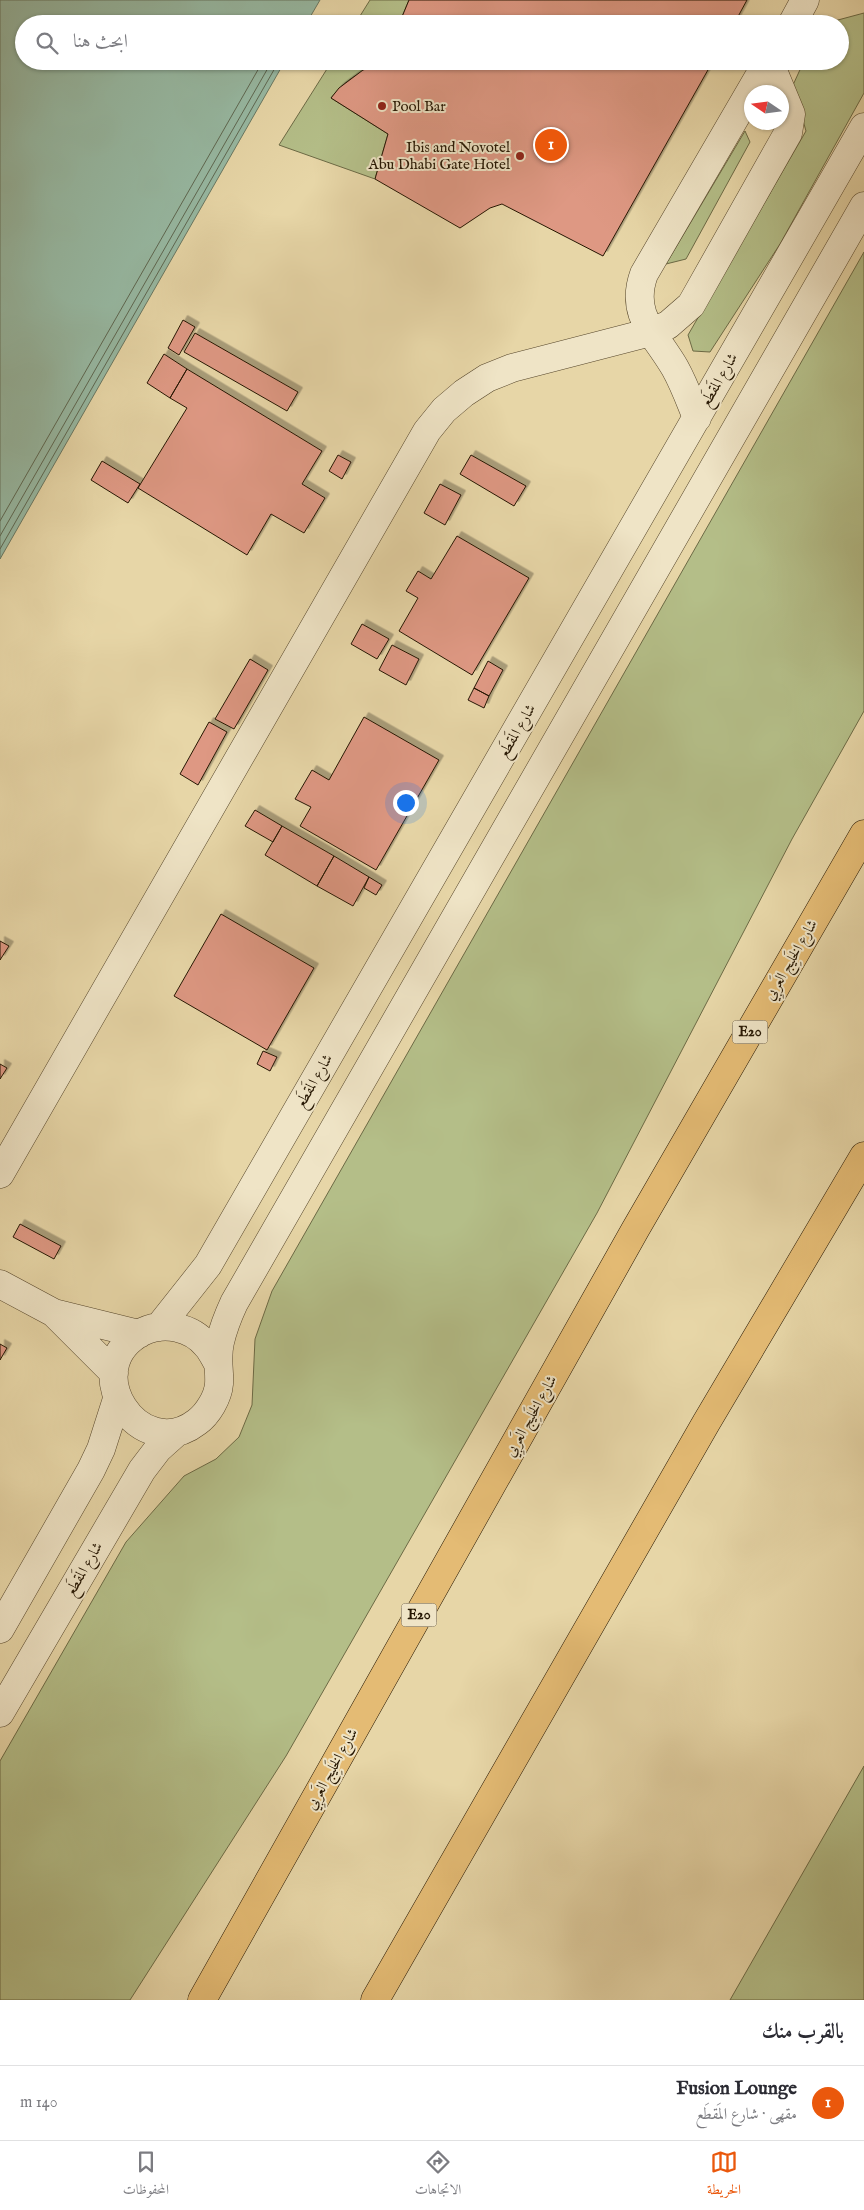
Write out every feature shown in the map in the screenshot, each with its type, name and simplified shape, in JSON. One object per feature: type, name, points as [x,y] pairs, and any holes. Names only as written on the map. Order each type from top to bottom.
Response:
[{"type":"highway","name":"شارع الخَلِيج العَربِي","points":[[202,2000],[635,1230],[864,834]]},
{"type":"highway","points":[[375,2000],[706,1423],[864,1156]]},
{"type":"street","points":[[797,15],[805,0]]},
{"type":"street","points":[[697,418],[678,373],[640,312],[638,300],[639,286],[644,274],[764,70]]},
{"type":"street","points":[[0,1174],[427,431],[444,410],[464,393],[487,378],[512,368],[651,332],[668,325],[690,305],[788,133],[791,114],[773,70]]},
{"type":"street","name":"شارع المَقطَع","points":[[149,1330],[208,1266],[864,128]]},
{"type":"street","points":[[54,1314],[115,1386],[127,1415],[141,1426],[159,1432],[177,1432],[197,1422],[212,1406],[219,1384],[217,1362],[226,1322],[234,1303],[864,206]]},
{"type":"street","points":[[0,1284],[54,1314],[149,1330],[177,1327],[194,1334],[208,1346],[217,1362]]},
{"type":"street","points":[[0,1629],[91,1470],[101,1449],[115,1386],[118,1357],[127,1344],[149,1330]]},
{"type":"street","name":"شارع المَقطَع","points":[[0,1713],[137,1477],[158,1449],[177,1432]]},
{"type":"shaded area","points":[[370,0],[409,0],[403,15],[361,15]]},
{"type":"shaded area","points":[[864,13],[864,93],[780,244],[710,352],[693,351],[688,335],[806,131],[793,85],[800,70],[849,70],[849,17]]},
{"type":"shaded area","points":[[326,70],[367,70],[344,84],[331,98],[388,134],[375,179],[279,145]]},
{"type":"shaded area","points":[[745,131],[750,142],[686,259],[666,264]]},
{"type":"shaded area","points":[[864,252],[864,711],[792,839],[597,1213],[286,1756],[130,2000],[0,2000],[0,1761],[126,1542],[184,1476],[216,1459],[239,1437],[252,1405],[255,1339],[272,1291]]},
{"type":"shaded area","points":[[864,1766],[864,2000],[730,2000]]},
{"type":"water","points":[[0,0],[320,0],[311,15],[15,15],[15,70],[280,70],[0,559]]},
{"type":"building","points":[[409,0],[747,0],[739,15],[403,15]]},
{"type":"building","name":"Ibis and Novotel Abu Dhabi Gate Hotel","points":[[363,70],[708,70],[603,256],[502,204],[490,208],[460,228],[375,179],[388,134],[331,98],[339,88]]},
{"type":"building","points":[[183,320],[195,327],[179,355],[168,348]]},
{"type":"building","points":[[195,333],[298,392],[287,411],[184,352]]},
{"type":"building","points":[[164,354],[187,369],[170,398],[147,383]]},
{"type":"building","points":[[187,369],[322,451],[302,484],[325,498],[304,533],[271,514],[247,555],[138,488],[187,408],[170,398]]},
{"type":"building","points":[[338,455],[351,462],[342,479],[329,471]]},
{"type":"building","points":[[471,455],[526,486],[514,506],[460,474]]},
{"type":"building","points":[[102,461],[140,484],[128,503],[91,480]]},
{"type":"building","points":[[440,484],[461,495],[445,525],[424,513]]},
{"type":"building","points":[[457,536],[529,578],[472,675],[399,631],[418,598],[406,591],[418,571],[431,579]]},
{"type":"building","points":[[362,624],[389,639],[377,659],[351,644]]},
{"type":"building","points":[[392,645],[419,659],[406,685],[379,670]]},
{"type":"building","points":[[250,659],[268,670],[234,729],[215,719]]},
{"type":"building","points":[[488,661],[503,670],[489,696],[474,688]]},
{"type":"building","points":[[474,688],[489,696],[484,708],[468,700]]},
{"type":"building","points":[[364,717],[439,760],[376,870],[300,826],[311,807],[295,799],[312,770],[329,780]]},
{"type":"building","points":[[209,722],[227,732],[198,785],[180,774]]},
{"type":"building","points":[[255,810],[282,826],[273,842],[245,826]]},
{"type":"building","points":[[282,826],[334,856],[317,886],[265,855]]},
{"type":"building","points":[[334,856],[369,877],[353,906],[317,886]]},
{"type":"building","points":[[369,877],[382,885],[376,895],[364,888]]},
{"type":"building","points":[[221,914],[314,968],[267,1050],[174,996]]},
{"type":"building","points":[[0,941],[9,946],[0,960]]},
{"type":"building","points":[[263,1051],[277,1057],[270,1071],[257,1064]]},
{"type":"building","points":[[0,1064],[7,1068],[0,1079]]},
{"type":"building","points":[[20,1224],[61,1246],[54,1259],[13,1237]]},
{"type":"building","points":[[0,1344],[7,1348],[0,1360]]},
{"type":"place","name":"Pool Bar","points":[[382,106]]},
{"type":"place","name":"Fusion Lounge","points":[[551,145]]},
{"type":"place","name":"Ibis and Novotel Abu Dhabi Gate Hotel","points":[[520,156]]}]
